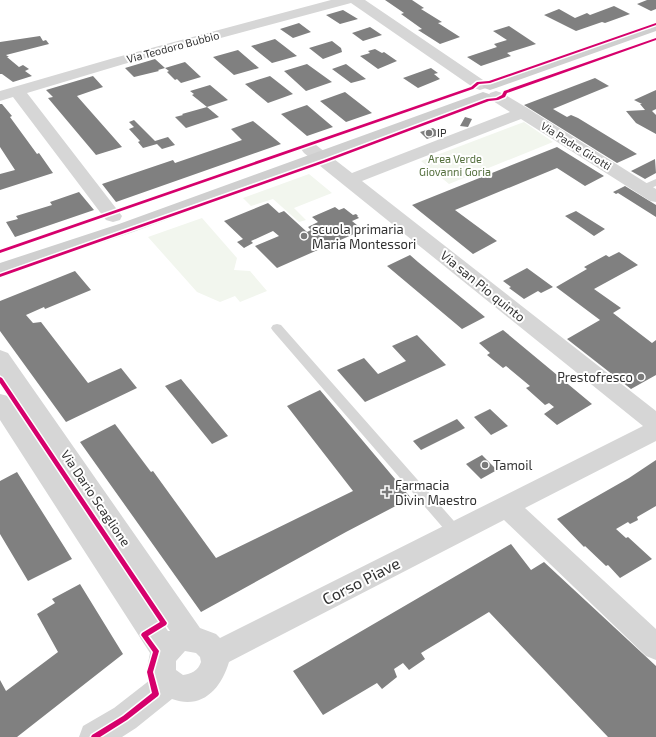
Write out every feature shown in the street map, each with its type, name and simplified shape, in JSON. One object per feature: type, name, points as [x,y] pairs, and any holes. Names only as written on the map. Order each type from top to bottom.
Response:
[{"type":"main road","points":[[0,270],[126,228],[315,153],[487,91],[656,26]]},
{"type":"main road","points":[[487,91],[656,37]]},
{"type":"main road","points":[[0,256],[113,216],[315,153]]},
{"type":"street","name":"Via Teodoro Bubbio","points":[[0,96],[119,61],[347,0]]},
{"type":"street","name":"Via Padre Girotti","points":[[356,0],[487,91],[652,189]]},
{"type":"street","points":[[17,91],[113,216]]},
{"type":"street","points":[[350,180],[523,112]]},
{"type":"street","name":"Via san Pio quinto","points":[[315,153],[656,424]]},
{"type":"street","name":"Via Dario Scaglione","points":[[0,358],[191,638]]},
{"type":"street","name":"Via Dario Scaglione","points":[[0,402],[165,651]]},
{"type":"street","name":"Corso Piave","points":[[215,655],[656,430]]},
{"type":"street","points":[[507,507],[656,647]]},
{"type":"street","points":[[191,638],[200,639],[212,648],[215,655],[213,671],[202,684],[185,689],[177,688],[169,684],[164,679],[161,672],[162,658],[165,651],[177,641],[191,638]]},
{"type":"street","points":[[94,737],[125,718],[169,684]]},
{"type":"lane","points":[[277,328],[456,533]]},
{"type":"green space","name":"Area Verde Giovanni Goria","points":[[524,122],[553,142],[449,184],[421,161]]},
{"type":"green space","points":[[309,174],[332,193],[294,208],[306,220],[299,222],[273,199],[251,206],[243,198]]},
{"type":"green space","points":[[202,218],[237,258],[234,270],[250,271],[267,291],[240,302],[235,296],[220,302],[197,292],[148,237]]},
{"type":"building","points":[[385,0],[412,0],[424,8],[421,9],[442,22],[438,23],[460,37],[440,44],[418,30],[422,29],[401,14],[404,13]]},
{"type":"building","points":[[647,0],[656,0],[656,9],[651,11],[637,4]]},
{"type":"building","points":[[614,6],[630,14],[576,31],[544,15],[559,9],[575,18],[587,13],[590,15]]},
{"type":"building","points":[[343,10],[358,19],[340,24],[326,15]]},
{"type":"building","points":[[299,23],[311,32],[293,38],[280,29]]},
{"type":"building","points":[[509,26],[536,44],[507,53],[511,56],[481,66],[467,57],[497,47],[494,44],[507,40],[493,31]]},
{"type":"building","points":[[370,27],[382,35],[363,41],[352,33]]},
{"type":"building","points":[[40,36],[43,41],[46,40],[49,44],[6,55],[19,67],[23,65],[29,69],[25,71],[32,76],[13,82],[0,74],[0,42]]},
{"type":"building","points":[[275,39],[297,56],[272,63],[251,46]]},
{"type":"building","points":[[332,41],[341,48],[342,52],[323,59],[309,48]]},
{"type":"building","points":[[375,49],[382,53],[384,52],[397,61],[378,69],[360,56],[370,53],[368,51]]},
{"type":"building","points":[[238,50],[259,68],[234,75],[213,57]]},
{"type":"building","points":[[155,59],[165,68],[158,70],[159,71],[134,77],[125,68]]},
{"type":"building","points":[[185,62],[201,77],[181,83],[177,79],[175,80],[165,68]]},
{"type":"building","points":[[307,64],[332,82],[306,91],[284,71]]},
{"type":"building","points":[[346,64],[366,79],[351,83],[332,69]]},
{"type":"building","points":[[431,68],[438,73],[434,74],[440,79],[418,88],[403,78]]},
{"type":"building","points":[[93,76],[103,87],[77,96],[122,147],[96,155],[48,98],[53,97],[46,90]]},
{"type":"building","points":[[270,76],[293,94],[268,103],[245,84]]},
{"type":"building","points":[[595,78],[609,86],[553,109],[567,117],[571,115],[578,118],[637,154],[617,163],[524,105]]},
{"type":"building","points":[[210,85],[228,100],[207,107],[192,95],[194,94],[190,91]]},
{"type":"building","points":[[656,90],[656,109],[652,111],[656,115],[656,134],[636,123],[626,111],[645,110],[640,104],[642,104],[634,100]]},
{"type":"building","points":[[345,92],[372,113],[346,122],[320,101]]},
{"type":"building","points":[[0,104],[2,104],[12,116],[10,117],[53,173],[0,190],[0,174],[15,170],[0,147]]},
{"type":"building","points":[[307,105],[333,127],[307,136],[281,114]]},
{"type":"building","points":[[207,107],[219,117],[186,128],[175,117],[183,115],[182,114]]},
{"type":"building","points":[[465,117],[472,119],[468,127],[460,126]]},
{"type":"building","points":[[134,120],[155,141],[168,137],[175,145],[162,149],[157,144],[143,148],[138,142],[140,141],[129,129],[134,127],[129,122]]},
{"type":"building","points":[[253,121],[281,144],[116,202],[102,184],[173,160],[175,163],[242,140],[231,129]]},
{"type":"building","points":[[433,128],[441,134],[427,139],[420,132]]},
{"type":"building","points":[[557,147],[604,176],[585,186],[557,168],[455,210],[497,241],[473,254],[412,205]]},
{"type":"building","points":[[655,159],[656,173],[645,179],[631,171]]},
{"type":"building","points":[[625,186],[656,205],[656,217],[618,193],[616,194],[613,192]]},
{"type":"building","points":[[79,192],[94,210],[15,237],[6,222],[18,219],[16,216],[52,205],[50,202]]},
{"type":"building","points":[[268,203],[279,213],[284,211],[307,232],[311,230],[308,227],[318,222],[312,217],[335,207],[339,210],[344,208],[353,215],[356,214],[359,218],[352,221],[363,230],[277,268],[255,246],[279,236],[273,231],[251,241],[253,243],[244,248],[237,242],[243,239],[224,221]]},
{"type":"building","points":[[576,211],[605,229],[594,236],[565,216]]},
{"type":"building","points":[[619,252],[638,265],[594,289],[621,308],[613,313],[652,343],[656,340],[656,375],[631,389],[567,339],[600,320],[556,287],[587,269],[584,267],[606,255],[609,257]]},
{"type":"building","points":[[410,255],[485,317],[462,329],[387,266]]},
{"type":"building","points":[[527,268],[553,287],[541,293],[538,291],[524,299],[509,288],[511,287],[503,281]]},
{"type":"building","points":[[75,271],[91,290],[45,309],[44,307],[26,315],[33,323],[41,322],[88,383],[121,368],[137,388],[66,422],[0,331],[0,301]]},
{"type":"building","points":[[503,330],[592,404],[557,425],[544,414],[554,407],[549,403],[545,405],[526,388],[530,386],[506,366],[503,368],[487,355],[490,353],[479,343]]},
{"type":"building","points":[[417,335],[446,365],[365,402],[337,370],[364,358],[378,374],[406,361],[392,346]]},
{"type":"building","points":[[181,379],[228,436],[212,444],[165,386]]},
{"type":"building","points":[[320,390],[411,498],[201,612],[80,442],[115,424],[151,472],[153,471],[216,558],[353,491],[287,406]]},
{"type":"building","points":[[490,409],[508,426],[491,435],[474,417]]},
{"type":"building","points":[[457,419],[465,428],[421,450],[413,441]]},
{"type":"building","points":[[482,455],[497,470],[481,479],[466,464]]},
{"type":"building","points":[[656,460],[656,506],[637,517],[638,520],[630,524],[628,522],[616,529],[626,538],[628,537],[652,559],[620,578],[608,565],[606,566],[585,546],[584,547],[557,519],[629,478]]},
{"type":"building","points":[[17,472],[72,559],[28,581],[0,534],[0,481]]},
{"type":"building","points":[[511,544],[531,570],[544,562],[656,666],[656,737],[608,737],[489,612],[421,653],[425,659],[409,670],[403,663],[394,669],[397,677],[382,689],[377,683],[323,715],[293,671]]},
{"type":"building","points":[[80,584],[123,654],[17,737],[0,737],[0,680],[6,691],[58,652],[37,614],[55,603],[52,599]]},
{"type":"cycle path","points":[[0,252],[472,88],[478,83],[489,82],[656,24]]},
{"type":"cycle path","points":[[0,276],[325,161],[488,100],[497,99],[504,96],[505,92],[656,39]]},
{"type":"cycle path","points":[[0,379],[164,623],[144,635],[156,651],[150,672],[156,694],[125,718],[94,737]]},
{"type":"place","name":"IP","points":[[429,133]]},
{"type":"place","name":"scuola primaria Maria Montessori","points":[[304,236]]},
{"type":"place","name":"Prestofresco","points":[[641,377]]},
{"type":"place","name":"Tamoil","points":[[485,465]]},
{"type":"place","name":"Farmacia Divin Maestro","points":[[387,492]]}]
